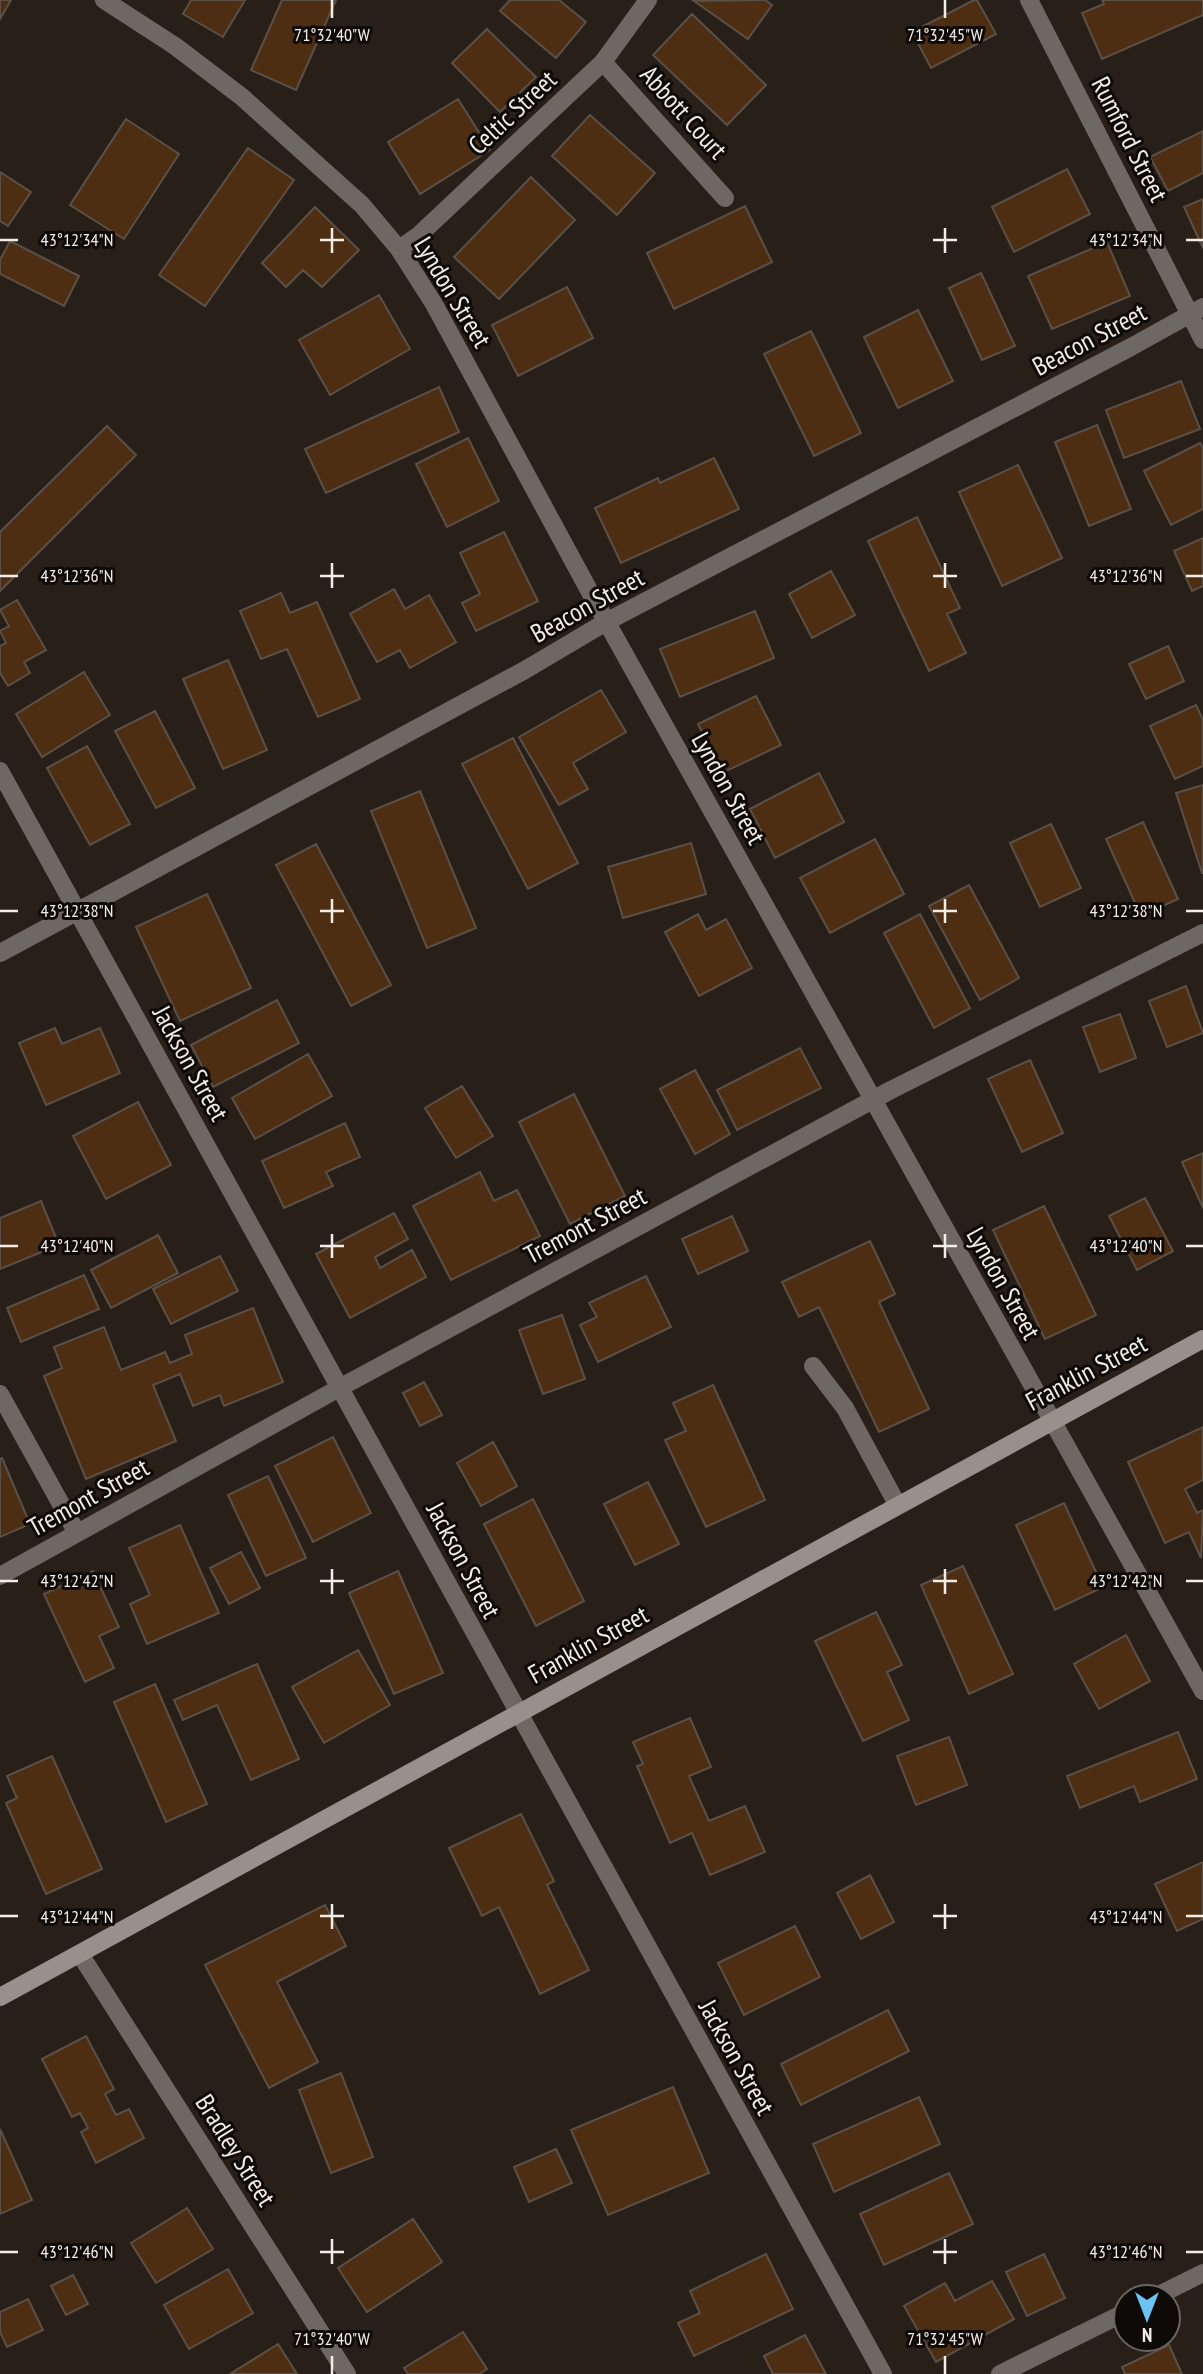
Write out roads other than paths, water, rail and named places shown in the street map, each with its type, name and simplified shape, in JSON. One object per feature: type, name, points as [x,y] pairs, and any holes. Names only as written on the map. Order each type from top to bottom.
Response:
[{"type":"street","name":"Lyndon Street","points":[[104,0],[175,46],[251,105],[362,205],[399,249],[434,304],[606,622],[1203,1691]]},
{"type":"street","name":"Celtic Street","points":[[399,249],[419,235],[603,62],[648,0]]},
{"type":"street","name":"Rumford Street","points":[[1029,0],[1197,310],[1203,340]]},
{"type":"street","name":"Abbott Court","points":[[603,62],[725,198]]},
{"type":"street","name":"Beacon Street","points":[[0,953],[513,677],[606,622],[1197,310]]},
{"type":"street","name":"Jackson Street","points":[[0,771],[341,1387],[516,1713],[883,2374]]},
{"type":"street","name":"Tremont Street","points":[[0,1576],[341,1387],[872,1100],[1203,933]]},
{"type":"street","name":"Franklin Street","points":[[0,1997],[1050,1420],[1203,1339]]},
{"type":"street","points":[[813,1366],[845,1408],[897,1504]]},
{"type":"street","points":[[0,1394],[77,1533]]},
{"type":"street","name":"Bradley Street","points":[[80,1954],[347,2374]]},
{"type":"street","points":[[1182,2284],[1203,2273]]},
{"type":"street","points":[[1000,2374],[1112,2319]]}]
